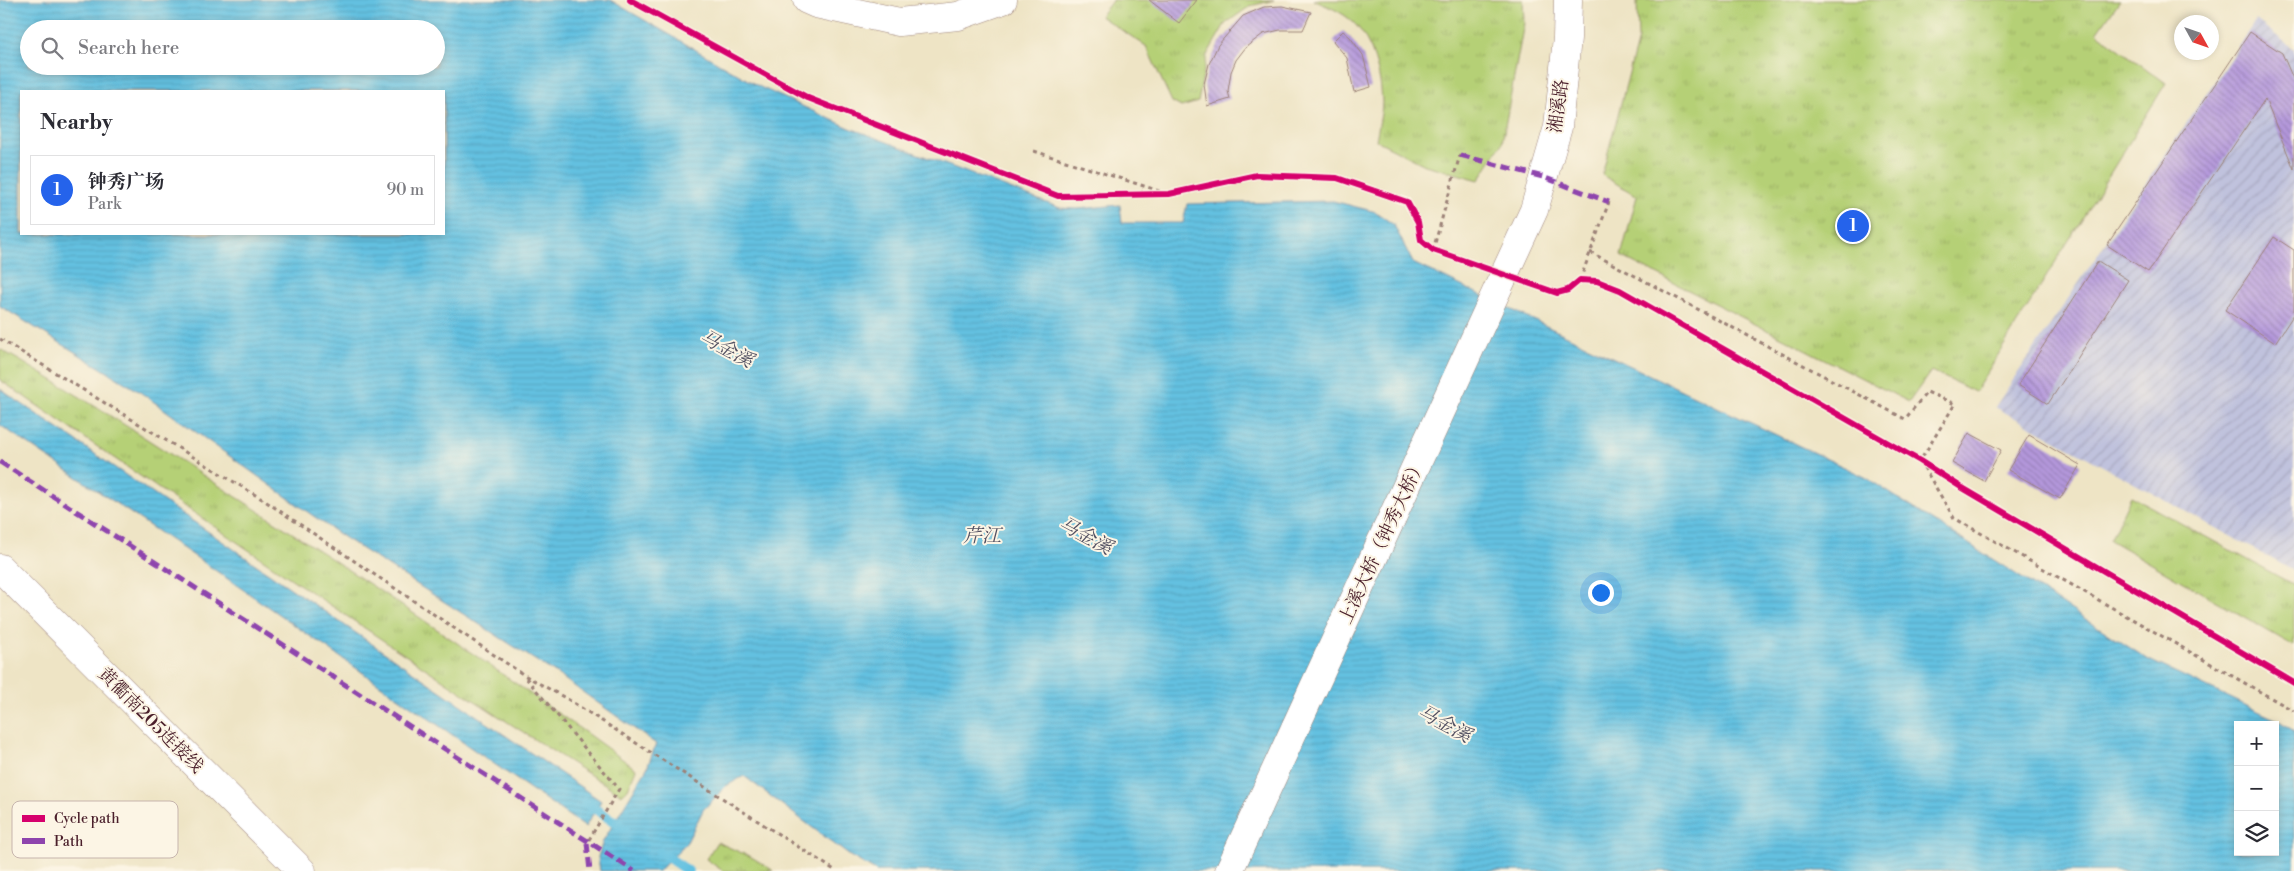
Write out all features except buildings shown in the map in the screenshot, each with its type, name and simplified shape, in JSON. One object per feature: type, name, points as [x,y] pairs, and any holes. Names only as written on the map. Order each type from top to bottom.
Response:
[{"type":"main road","points":[[807,0],[816,4],[899,22],[958,16],[1003,0]]},
{"type":"main road","name":"湘溪路","points":[[1534,210],[1558,126],[1567,38],[1568,0]]},
{"type":"main road","name":"上溪大桥（钟秀大桥）","points":[[1229,871],[1534,210]]},
{"type":"main road","name":"黄衢南205连接线","points":[[0,568],[302,871]]},
{"type":"path","points":[[1034,151],[1168,194]]},
{"type":"path","points":[[1433,250],[1460,155]]},
{"type":"path","points":[[1141,194],[1177,192]]},
{"type":"path","points":[[1574,285],[1580,280],[1609,202]]},
{"type":"path","points":[[1427,245],[1442,254]]},
{"type":"path","points":[[1590,252],[1905,419],[1927,392],[1955,404],[1920,461]]},
{"type":"path","points":[[1580,280],[1589,281]]},
{"type":"path","points":[[0,339],[262,499],[524,676],[577,705],[836,871]]},
{"type":"path","points":[[1912,456],[1937,471]]},
{"type":"path","points":[[1920,461],[1954,518],[2294,711]]},
{"type":"path","points":[[524,676],[619,789],[587,843]]},
{"type":"shaded area","points":[[2256,20],[2294,49],[2294,571],[1995,407]]},
{"type":"green space","points":[[1113,0],[1274,0],[1250,6],[1225,24],[1207,55],[1198,102],[1181,107],[1172,102],[1146,46],[1100,16]]},
{"type":"green space","points":[[1313,0],[1523,0],[1524,23],[1502,143],[1479,180],[1425,165],[1376,140],[1382,102],[1378,70],[1371,49],[1361,31],[1350,19]]},
{"type":"green space","points":[[1637,0],[2120,0],[2097,33],[2166,83],[1975,392],[1931,371],[1909,402],[1621,256],[1637,196],[1602,175],[1638,39]]},
{"type":"green space","points":[[0,349],[110,416],[271,519],[533,696],[636,769],[628,789],[622,795],[543,745],[309,591],[0,380]]},
{"type":"green space","points":[[2131,496],[2294,585],[2294,646],[2110,540]]},
{"type":"green space","points":[[717,842],[753,858],[774,871],[723,871],[706,859]]},
{"type":"water","name":"芹江","points":[[0,0],[610,0],[758,86],[850,128],[1060,208],[1077,209],[1120,205],[1122,223],[1183,223],[1187,204],[1333,201],[1376,212],[1394,225],[1413,263],[1865,477],[2149,660],[2279,721],[2294,731],[2294,871],[876,871],[850,856],[744,776],[726,786],[703,810],[687,842],[659,871],[600,871],[598,857],[603,841],[647,768],[656,744],[560,676],[340,535],[140,392],[0,306]]},
{"type":"water","points":[[0,389],[601,801],[585,827],[212,568],[0,425]]},
{"type":"waterway","points":[[585,802],[625,829]]},
{"type":"waterway","points":[[660,852],[688,871]]},
{"type":"marked path","points":[[1460,155],[1543,177],[1609,202]]},
{"type":"marked path","points":[[0,462],[634,871]]},
{"type":"marked path","points":[[587,843],[590,871]]},
{"type":"cycle path","points":[[630,0],[808,98],[1058,196],[1169,194],[1257,175],[1337,178],[1407,202],[1418,222],[1421,240],[1433,250],[1557,293],[1568,290],[1580,280],[1597,281],[1620,290],[1920,461],[2294,683]]},
{"type":"place","name":"钟秀广场","points":[[1853,226]]},
{"type":"water label","name":"马金溪","points":[[727,348]]},
{"type":"water label","name":"马金溪","points":[[1086,535]]},
{"type":"water label","name":"马金溪","points":[[1445,723]]}]
